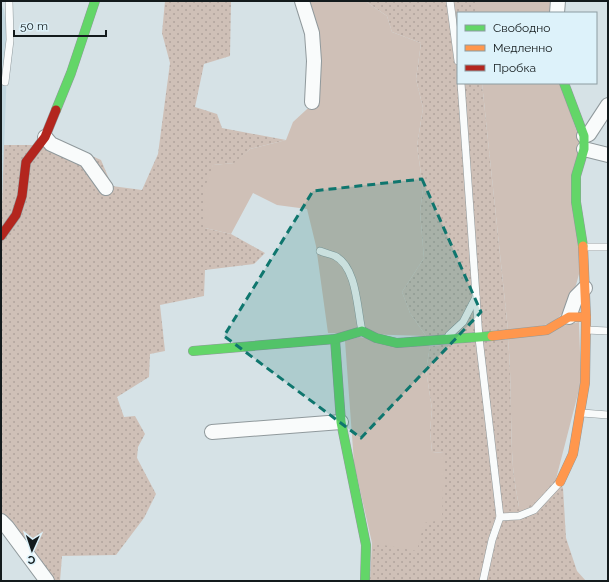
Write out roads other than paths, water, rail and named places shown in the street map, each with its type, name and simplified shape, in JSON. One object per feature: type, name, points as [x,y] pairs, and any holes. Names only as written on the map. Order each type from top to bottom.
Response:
[{"type":"street","points":[[1,236],[16,215],[22,196],[26,162],[45,137],[71,73],[95,1]]},
{"type":"street","points":[[302,1],[312,33],[314,61],[312,102]]},
{"type":"street","points":[[557,12],[558,1]]},
{"type":"street","points":[[564,84],[584,143],[608,155]]},
{"type":"street","points":[[560,482],[574,454],[585,382],[585,288],[582,247],[576,202],[576,176],[584,143],[608,105]]},
{"type":"street","points":[[45,137],[51,144],[86,160],[106,188]]},
{"type":"street","points":[[569,317],[576,297],[585,288]]},
{"type":"street","points":[[193,351],[335,338],[362,331],[376,338],[396,343],[479,338],[547,330],[569,317],[586,318]]},
{"type":"street","points":[[335,338],[341,422],[366,545],[365,581]]},
{"type":"street","points":[[212,432],[341,422]]},
{"type":"street","points":[[1,521],[47,581]]},
{"type":"lane","points":[[5,82],[10,40],[9,1]]},
{"type":"lane","points":[[450,1],[457,54]]},
{"type":"lane","points":[[461,84],[479,338],[500,517],[492,540],[483,581]]},
{"type":"lane","points":[[582,247],[608,247]]},
{"type":"lane","points":[[320,251],[336,256],[346,266],[355,288],[362,331]]},
{"type":"lane","points":[[443,340],[463,322],[476,297]]},
{"type":"lane","points":[[586,330],[608,331]]},
{"type":"lane","points":[[581,412],[608,415]]},
{"type":"lane","points":[[500,517],[519,516],[534,510],[560,482]]}]
